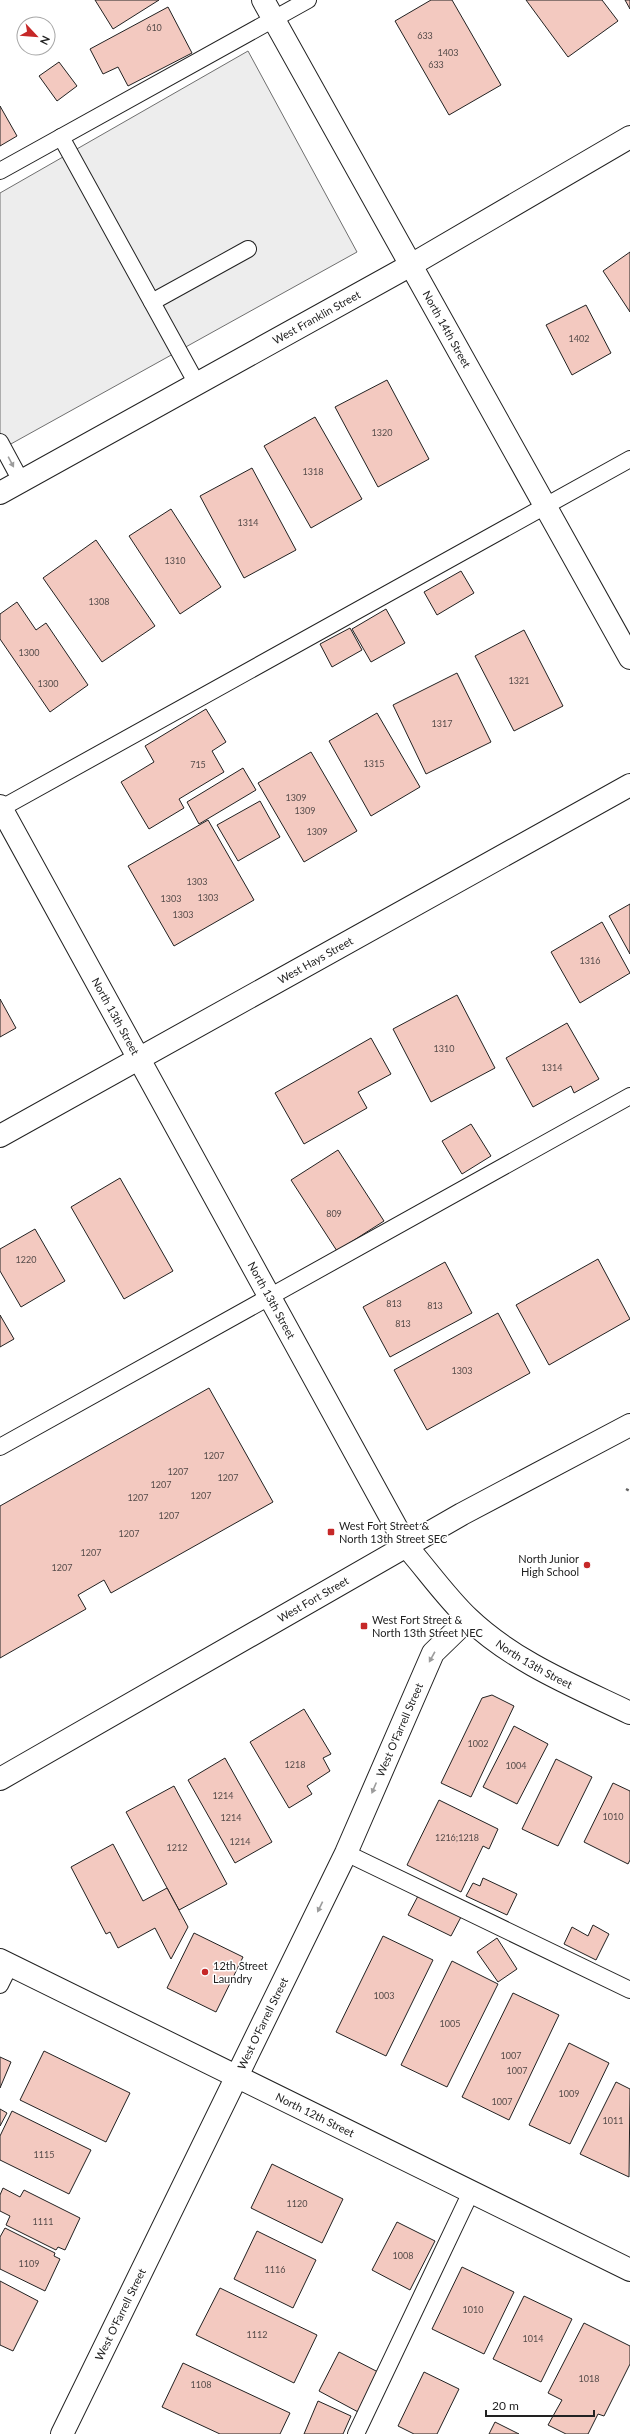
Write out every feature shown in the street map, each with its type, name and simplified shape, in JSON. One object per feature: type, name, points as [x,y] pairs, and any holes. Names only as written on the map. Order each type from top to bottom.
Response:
[{"type":"street","name":"North 14th Street","points":[[263,0],[630,658]]},
{"type":"street","name":"West Franklin Street","points":[[0,493],[411,265],[630,137]]},
{"type":"street","name":"West Hays Street","points":[[0,1136],[630,785]]},
{"type":"street","name":"North 13th Street","points":[[0,808],[407,1547],[468,1619],[534,1667],[630,1713]]},
{"type":"street","name":"West Fort Street","points":[[0,1779],[407,1547],[462,1514],[630,1425]]},
{"type":"street","name":"West O'Farrell Street","points":[[62,2434],[346,1852],[433,1653],[468,1619]]},
{"type":"street","name":"North 12th Street","points":[[5,1963],[630,2270]]},
{"type":"lane","points":[[0,171],[308,0]]},
{"type":"lane","points":[[61,137],[197,384]]},
{"type":"lane","points":[[152,302],[248,249]]},
{"type":"lane","points":[[0,442],[21,481]]},
{"type":"lane","points":[[0,808],[630,459]]},
{"type":"lane","points":[[0,1447],[630,1096]]},
{"type":"lane","points":[[346,1852],[630,1990]]},
{"type":"lane","points":[[0,1985],[5,1963]]},
{"type":"lane","points":[[356,2434],[471,2192]]},
{"type":"path","points":[[626,1489],[630,1491]]},
{"type":"shaded area","points":[[248,51],[357,252],[0,450],[0,193]]},
{"type":"building","points":[[95,0],[159,0],[113,29]]},
{"type":"building","points":[[431,0],[452,0],[501,85],[449,115],[395,21]]},
{"type":"building","points":[[526,0],[602,0],[618,21],[568,57]]},
{"type":"building","points":[[625,0],[630,0],[630,9]]},
{"type":"building","points":[[168,7],[192,53],[128,86],[118,67],[103,74],[90,49]]},
{"type":"building","points":[[59,62],[77,86],[57,101],[39,76]]},
{"type":"building","points":[[0,106],[17,136],[0,146]]},
{"type":"building","points":[[630,252],[630,312],[603,271]]},
{"type":"building","points":[[586,305],[611,353],[572,375],[546,325]]},
{"type":"building","points":[[387,380],[429,459],[378,487],[335,407]]},
{"type":"building","points":[[315,417],[362,499],[311,528],[264,446]]},
{"type":"building","points":[[252,468],[296,550],[244,578],[200,496]]},
{"type":"building","points":[[171,509],[221,587],[180,614],[129,536]]},
{"type":"building","points":[[96,540],[155,626],[102,662],[43,578]]},
{"type":"building","points":[[461,571],[474,593],[437,615],[424,592]]},
{"type":"building","points":[[17,602],[36,630],[46,623],[88,685],[50,712],[0,639],[0,614]]},
{"type":"building","points":[[386,609],[405,643],[371,662],[352,629]]},
{"type":"building","points":[[350,628],[362,650],[332,667],[320,644]]},
{"type":"building","points":[[524,630],[563,706],[514,731],[475,656]]},
{"type":"building","points":[[457,673],[491,742],[426,774],[393,705]]},
{"type":"building","points":[[206,709],[226,742],[212,751],[224,772],[179,799],[184,808],[149,829],[121,782],[154,762],[145,746]]},
{"type":"building","points":[[377,713],[420,787],[371,816],[329,741]]},
{"type":"building","points":[[311,752],[357,831],[304,862],[258,783]]},
{"type":"building","points":[[243,768],[256,790],[199,824],[187,802]]},
{"type":"building","points":[[260,801],[280,837],[238,861],[217,825]]},
{"type":"building","points":[[208,820],[254,900],[174,946],[128,866]]},
{"type":"building","points":[[630,904],[630,954],[609,916]]},
{"type":"building","points":[[602,922],[630,973],[580,1003],[551,952]]},
{"type":"building","points":[[457,995],[495,1068],[431,1102],[393,1029]]},
{"type":"building","points":[[0,999],[16,1028],[0,1037]]},
{"type":"building","points":[[567,1023],[599,1079],[574,1093],[571,1086],[533,1107],[506,1058]]},
{"type":"building","points":[[371,1038],[391,1074],[358,1092],[367,1108],[304,1144],[275,1093]]},
{"type":"building","points":[[471,1124],[491,1156],[462,1174],[442,1141]]},
{"type":"building","points":[[338,1150],[384,1221],[337,1251],[291,1180]]},
{"type":"building","points":[[120,1178],[173,1271],[124,1299],[71,1207]]},
{"type":"building","points":[[35,1229],[65,1281],[21,1307],[0,1271],[0,1249]]},
{"type":"building","points":[[598,1259],[630,1319],[549,1365],[516,1305]]},
{"type":"building","points":[[445,1262],[472,1313],[390,1357],[363,1307]]},
{"type":"building","points":[[498,1313],[530,1373],[427,1430],[394,1370]]},
{"type":"building","points":[[0,1315],[14,1339],[0,1347]]},
{"type":"building","points":[[209,1388],[273,1502],[111,1593],[104,1580],[78,1595],[86,1609],[0,1658],[0,1506]]},
{"type":"building","points":[[492,1695],[514,1706],[471,1797],[441,1783],[482,1698]]},
{"type":"building","points":[[304,1709],[331,1754],[323,1758],[330,1771],[307,1786],[312,1794],[289,1808],[250,1742]]},
{"type":"building","points":[[514,1726],[548,1744],[517,1804],[483,1787]]},
{"type":"building","points":[[225,1758],[272,1842],[235,1863],[188,1780]]},
{"type":"building","points":[[556,1759],[592,1777],[558,1846],[522,1829]]},
{"type":"building","points":[[613,1783],[630,1791],[630,1860],[628,1864],[584,1842]]},
{"type":"building","points":[[174,1786],[227,1884],[179,1910],[126,1812]]},
{"type":"building","points":[[439,1800],[498,1829],[489,1849],[483,1846],[461,1892],[407,1865]]},
{"type":"building","points":[[113,1844],[143,1901],[167,1888],[188,1927],[171,1959],[155,1928],[118,1948],[110,1932],[106,1934],[71,1867]]},
{"type":"building","points":[[483,1878],[517,1894],[507,1915],[466,1896],[473,1883],[480,1886]]},
{"type":"building","points":[[418,1896],[461,1917],[451,1936],[408,1915]]},
{"type":"building","points":[[593,1925],[609,1934],[596,1960],[564,1944],[572,1927],[588,1936]]},
{"type":"building","name":"12th Street Laundry","points":[[194,1933],[243,1957],[216,2012],[167,1988]]},
{"type":"building","points":[[383,1936],[433,1960],[386,2056],[336,2032]]},
{"type":"building","points":[[497,1938],[517,1969],[498,1982],[477,1952]]},
{"type":"building","points":[[452,1961],[498,1984],[447,2087],[401,2065]]},
{"type":"building","points":[[513,1993],[559,2015],[509,2120],[462,2097]]},
{"type":"building","points":[[569,2043],[609,2063],[570,2144],[529,2125]]},
{"type":"building","points":[[44,2051],[130,2093],[106,2142],[20,2100]]},
{"type":"building","points":[[0,2057],[11,2062],[0,2088]]},
{"type":"building","points":[[616,2082],[630,2089],[629,2177],[580,2154]]},
{"type":"building","points":[[0,2109],[7,2113],[0,2126]]},
{"type":"building","points":[[12,2111],[91,2150],[69,2194],[0,2160],[0,2136]]},
{"type":"building","points":[[272,2164],[343,2199],[322,2243],[251,2208]]},
{"type":"building","points":[[3,2188],[20,2197],[24,2190],[80,2218],[65,2250],[58,2247],[56,2250],[6,2225],[10,2216],[0,2211],[0,2195]]},
{"type":"building","points":[[397,2222],[435,2241],[410,2290],[372,2270]]},
{"type":"building","points":[[5,2228],[55,2253],[54,2256],[60,2259],[45,2291],[0,2269],[0,2237]]},
{"type":"building","points":[[257,2231],[316,2260],[293,2308],[234,2279]]},
{"type":"building","points":[[462,2267],[514,2292],[484,2354],[432,2329]]},
{"type":"building","points":[[0,2281],[38,2301],[13,2351],[0,2345]]},
{"type":"building","points":[[220,2288],[317,2335],[294,2383],[196,2335]]},
{"type":"building","points":[[524,2296],[572,2319],[541,2382],[493,2359]]},
{"type":"building","points":[[584,2323],[630,2346],[630,2364],[604,2416],[598,2414],[588,2434],[566,2434],[548,2425],[562,2400],[548,2393]]},
{"type":"building","points":[[339,2352],[380,2373],[360,2413],[319,2391]]},
{"type":"building","points":[[183,2363],[290,2413],[280,2434],[220,2434],[162,2407]]},
{"type":"building","points":[[424,2372],[459,2389],[437,2434],[414,2434],[398,2426]]},
{"type":"building","points":[[318,2401],[351,2416],[343,2434],[304,2434]]},
{"type":"building","points":[[495,2422],[519,2434],[489,2434]]},
{"type":"place","name":"West Fort Street & North 13th Street SEC","points":[[331,1532]]},
{"type":"place","name":"North Junior High School","points":[[587,1565]]},
{"type":"place","name":"West Fort Street & North 13th Street NEC","points":[[364,1626]]},
{"type":"place","name":"12th Street Laundry","points":[[205,1972]]}]
